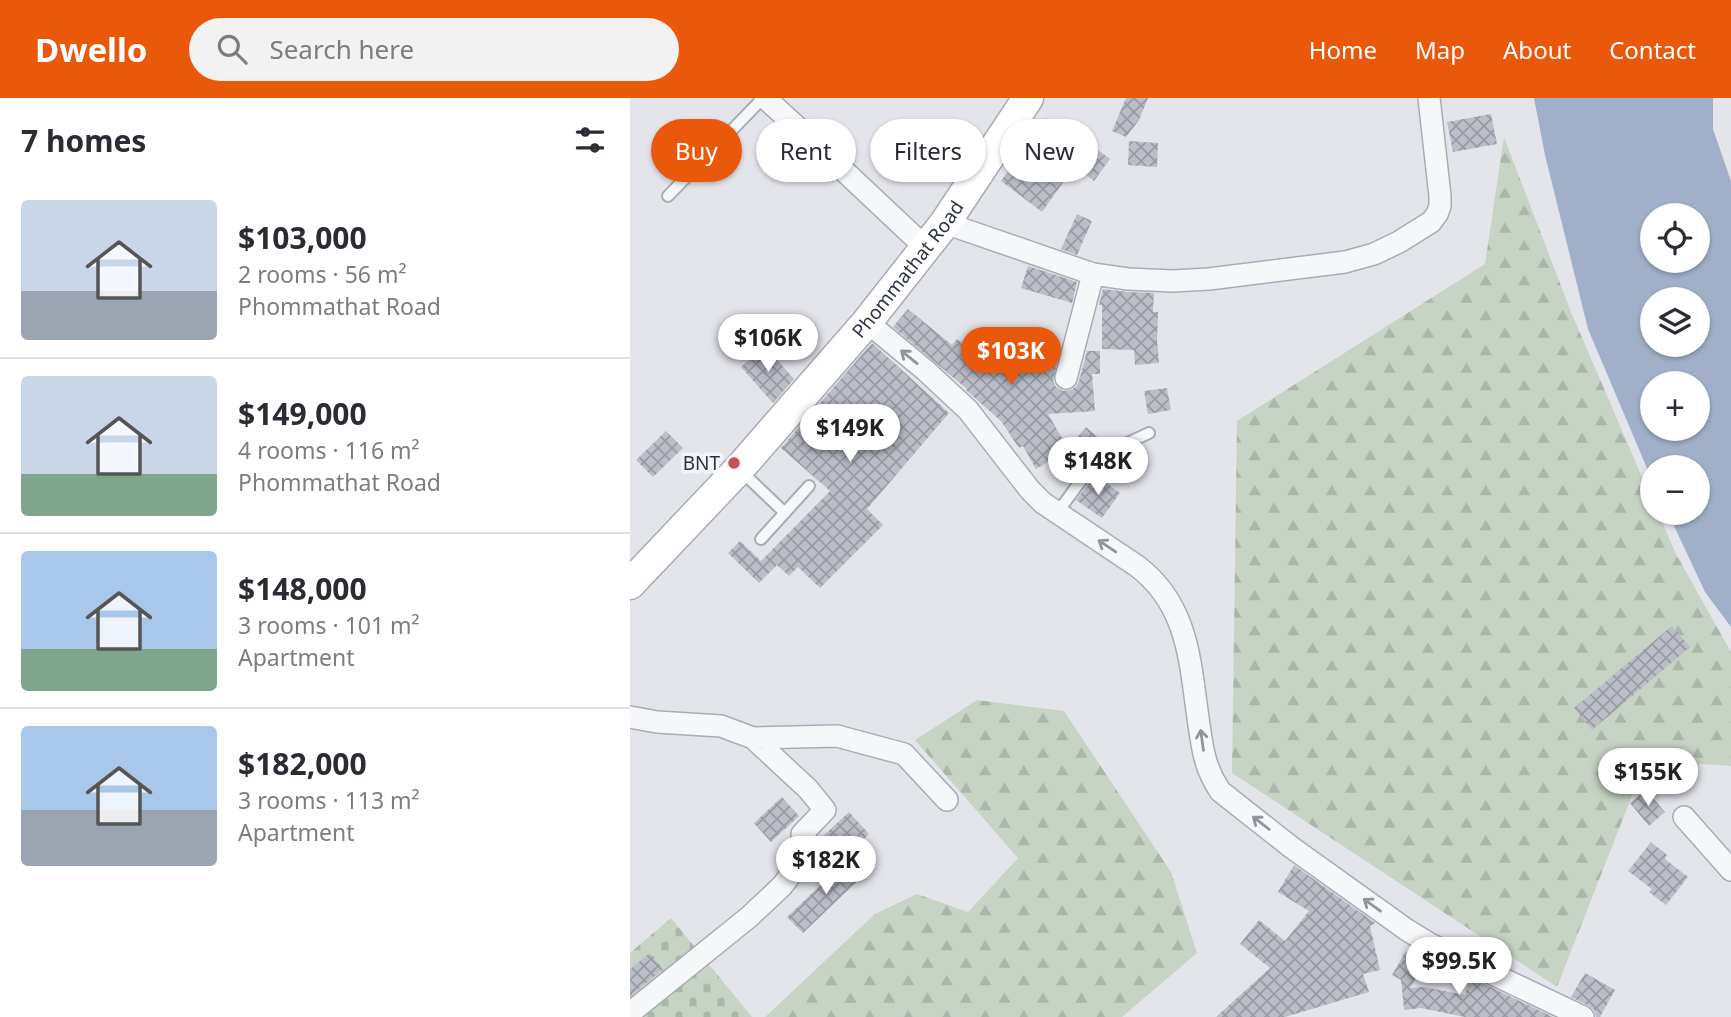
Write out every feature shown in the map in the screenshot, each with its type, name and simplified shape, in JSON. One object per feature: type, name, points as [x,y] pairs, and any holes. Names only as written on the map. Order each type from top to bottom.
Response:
[{"type":"street","points":[[764,98],[926,248]]},
{"type":"street","name":"Phommathat Road","points":[[630,584],[739,469],[867,322],[946,223],[1028,98]]},
{"type":"street","points":[[946,223],[1093,274],[1128,279],[1209,279],[1345,262],[1374,254],[1399,242],[1431,222],[1437,214],[1440,206],[1429,98]]},
{"type":"street","points":[[1066,378],[1093,274]]},
{"type":"street","points":[[867,322],[968,410],[1043,503],[1149,575],[1161,589],[1173,607],[1188,645],[1205,761],[1220,791],[1291,847],[1407,930],[1430,944],[1583,1017]]},
{"type":"street","points":[[630,717],[657,722],[721,726],[753,738],[837,737],[904,754],[947,800]]},
{"type":"street","points":[[630,1013],[749,917],[782,886],[811,848],[802,834],[825,810],[808,789],[753,738]]},
{"type":"street","points":[[1684,817],[1731,870]]},
{"type":"lane","points":[[668,196],[764,98]]},
{"type":"lane","points":[[1057,513],[1099,456],[1149,432]]},
{"type":"lane","points":[[739,469],[785,513]]},
{"type":"lane","points":[[761,539],[809,486]]},
{"type":"green space","points":[[1504,137],[1571,312],[1640,472],[1640,525],[1663,525],[1676,554],[1731,652],[1731,766],[1646,760],[1557,987],[1232,773],[1237,421],[1485,264]]},
{"type":"green space","points":[[977,700],[1064,711],[1171,872],[1197,953],[1122,1017],[765,1017],[875,914],[917,894],[968,912],[1018,858],[915,740]]},
{"type":"green space","points":[[671,918],[752,1017],[630,1017],[630,953]]},
{"type":"water","points":[[1534,98],[1713,98],[1713,129],[1731,181],[1731,627],[1705,592],[1674,525],[1710,525],[1710,455],[1641,455],[1588,329],[1545,155]]},
{"type":"building","points":[[1126,98],[1148,98],[1139,120],[1126,137],[1112,131]]},
{"type":"building","points":[[1491,114],[1497,144],[1453,152],[1447,122]]},
{"type":"building","points":[[1129,141],[1158,143],[1157,167],[1128,165]]},
{"type":"building","points":[[1098,150],[1110,159],[1098,176]]},
{"type":"building","points":[[1002,182],[1064,182],[1042,212]]},
{"type":"building","points":[[1077,214],[1092,221],[1077,255],[1061,249]]},
{"type":"building","points":[[1028,266],[1077,282],[1072,303],[1021,288]]},
{"type":"building","points":[[1103,289],[1154,293],[1153,312],[1158,312],[1159,363],[1135,365],[1134,350],[1102,349],[1102,305],[1099,305]]},
{"type":"building","points":[[908,309],[952,345],[957,339],[987,362],[1003,341],[1041,370],[1041,350],[1060,350],[1053,381],[1056,387],[1063,391],[1076,387],[1087,351],[1100,351],[1100,374],[1092,374],[1095,411],[1048,414],[1069,450],[1036,469],[1023,446],[1019,448],[1001,421],[893,327]]},
{"type":"building","points":[[872,343],[949,413],[867,509],[883,525],[820,588],[798,567],[789,576],[777,565],[759,583],[728,553],[740,541],[761,561],[830,491],[781,448]]},
{"type":"building","points":[[765,346],[794,379],[773,403],[741,367]]},
{"type":"building","points":[[1167,388],[1171,410],[1148,414],[1144,391]]},
{"type":"building","points":[[1086,427],[1102,441],[1084,461],[1068,448]]},
{"type":"building","points":[[666,431],[683,448],[653,477],[636,460]]},
{"type":"building","points":[[1095,475],[1120,493],[1102,518],[1076,500]]},
{"type":"building","points":[[1672,626],[1690,647],[1592,730],[1574,708]]},
{"type":"building","points":[[1646,790],[1665,812],[1649,826],[1630,803]]},
{"type":"building","points":[[782,797],[799,816],[771,842],[754,823]]},
{"type":"building","points":[[849,812],[869,834],[842,860],[821,838]]},
{"type":"building","points":[[1651,842],[1667,855],[1665,859],[1688,877],[1666,905],[1649,892],[1652,889],[1628,871]]},
{"type":"building","points":[[848,859],[864,875],[803,933],[787,917]]},
{"type":"building","points":[[1294,865],[1375,923],[1370,926],[1380,970],[1363,974],[1369,992],[1285,1017],[1216,1017],[1270,968],[1240,944],[1259,920],[1285,941],[1309,911],[1278,892]]},
{"type":"building","points":[[1406,951],[1426,963],[1410,988],[1424,987],[1465,995],[1470,977],[1553,1017],[1465,1017],[1421,1008],[1404,1010],[1401,980],[1392,975]]},
{"type":"building","points":[[650,953],[663,969],[630,996],[630,969]]},
{"type":"building","points":[[1585,973],[1615,990],[1600,1017],[1596,1017],[1589,1006],[1571,997]]},
{"type":"place","name":"BNT","points":[[734,463]]}]
